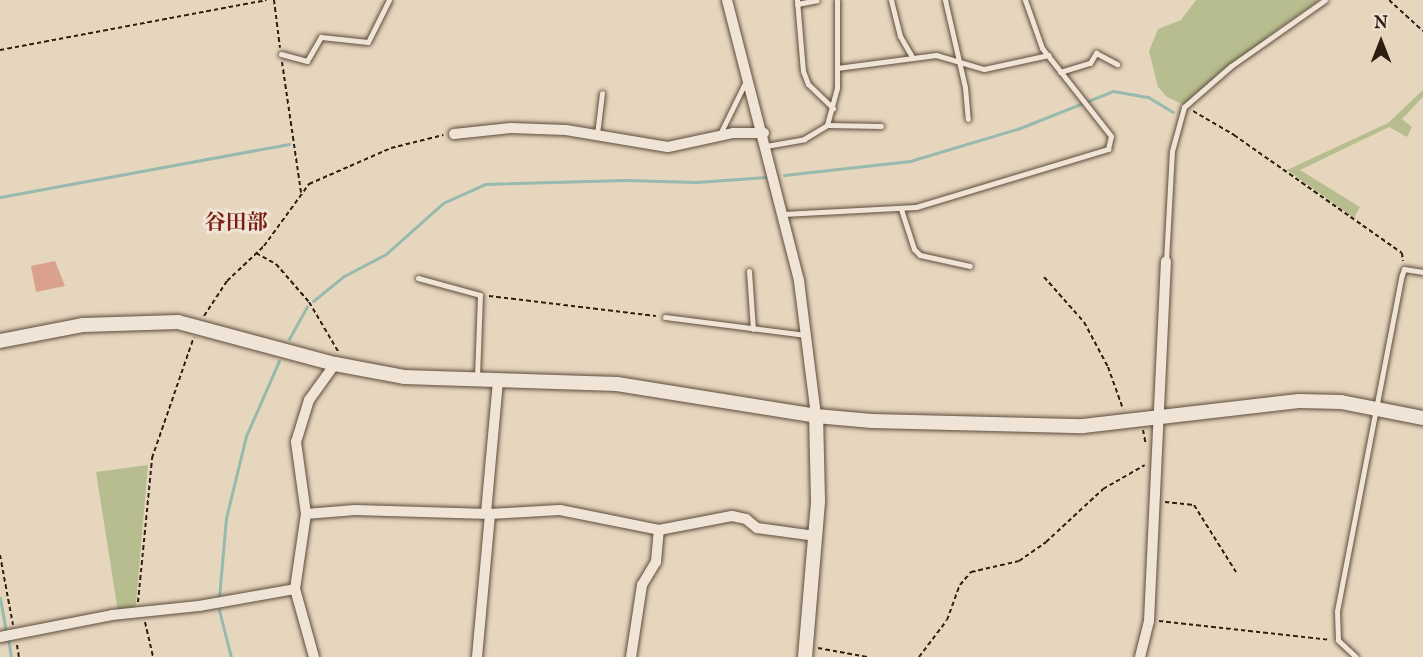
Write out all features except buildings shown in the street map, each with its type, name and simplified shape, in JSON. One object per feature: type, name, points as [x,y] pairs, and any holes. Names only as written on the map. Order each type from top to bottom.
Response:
[{"type":"street","points":[[727,0],[764,134],[783,214],[807,335],[819,465],[816,536],[805,652]]},
{"type":"street","points":[[454,134],[511,128],[597,134],[668,147],[720,136],[764,134]]},
{"type":"street","points":[[1140,657],[1149,621],[1166,261]]},
{"type":"street","points":[[0,341],[83,325],[142,320],[198,327],[335,364],[404,377],[617,384],[816,416],[1050,425],[1128,424],[1299,401],[1374,407],[1423,418]]},
{"type":"street","points":[[314,657],[295,589],[306,514],[297,434],[309,400],[335,364]]},
{"type":"street","points":[[477,657],[498,380]]},
{"type":"street","points":[[306,514],[355,510],[488,513],[560,510],[659,530],[732,516],[746,519],[757,528],[816,536]]},
{"type":"street","points":[[631,657],[642,585],[656,562],[659,530]]},
{"type":"street","points":[[8,635],[140,612],[199,606],[295,589]]},
{"type":"lane","points":[[281,54],[307,62],[321,37],[368,42],[389,0]]},
{"type":"lane","points":[[817,0],[797,2],[803,71],[818,96],[833,108]]},
{"type":"lane","points":[[827,125],[833,108],[837,68],[837,0]]},
{"type":"lane","points":[[891,0],[897,30],[912,57]]},
{"type":"lane","points":[[945,0],[959,62],[968,119]]},
{"type":"lane","points":[[783,214],[901,209],[1108,149],[1111,136],[1048,55],[1025,0]]},
{"type":"lane","points":[[1166,261],[1172,151],[1184,107],[1230,66],[1325,0]]},
{"type":"lane","points":[[1060,72],[1090,63],[1096,53],[1117,64]]},
{"type":"lane","points":[[837,68],[936,55],[984,69],[1048,55]]},
{"type":"lane","points":[[720,136],[748,78]]},
{"type":"lane","points":[[597,134],[602,93]]},
{"type":"lane","points":[[766,146],[804,139],[827,125],[881,126]]},
{"type":"lane","points":[[901,209],[914,249],[920,255],[970,266]]},
{"type":"lane","points":[[1356,657],[1338,640],[1337,611],[1374,407],[1404,269],[1423,272]]},
{"type":"lane","points":[[749,271],[753,329]]},
{"type":"lane","points":[[418,278],[480,295],[478,380]]},
{"type":"lane","points":[[665,317],[807,335]]},
{"type":"path","points":[[0,50],[266,0]]},
{"type":"path","points":[[274,0],[301,193]]},
{"type":"path","points":[[1389,0],[1423,31]]},
{"type":"path","points":[[1184,107],[1234,135],[1402,254],[1404,269]]},
{"type":"path","points":[[153,657],[140,612],[141,564],[152,458],[198,327],[227,281],[256,253],[301,193],[319,178],[391,148],[454,134]]},
{"type":"path","points":[[256,253],[276,264],[309,302],[338,346],[335,364]]},
{"type":"path","points":[[1044,277],[1084,322],[1108,367],[1128,424]]},
{"type":"path","points":[[480,295],[665,317]]},
{"type":"path","points":[[1142,422],[1147,451]]},
{"type":"path","points":[[919,657],[946,620],[960,585],[971,572],[1019,561],[1046,542],[1103,489],[1147,461]]},
{"type":"path","points":[[1156,502],[1194,506],[1236,572]]},
{"type":"path","points":[[0,555],[8,635]]},
{"type":"path","points":[[1149,621],[1338,640]]},
{"type":"path","points":[[805,652],[867,657]]},
{"type":"green space","points":[[1196,0],[1319,0],[1267,37],[1258,52],[1230,70],[1189,107],[1167,97],[1158,87],[1149,51],[1158,29],[1181,20]]},
{"type":"green space","points":[[1423,90],[1423,97],[1402,119],[1412,127],[1407,137],[1389,127],[1300,170],[1360,207],[1354,218],[1287,170],[1388,123]]},
{"type":"green space","points":[[148,465],[136,604],[134,608],[118,612],[96,472]]},
{"type":"waterway","points":[[784,175],[910,161],[1020,128],[1113,91],[1148,97],[1173,112]]},
{"type":"waterway","points":[[0,197],[289,144]]},
{"type":"waterway","points":[[313,301],[344,276],[386,254],[443,203],[485,184],[625,180],[696,182],[766,177]]},
{"type":"waterway","points":[[289,339],[307,307]]},
{"type":"waterway","points":[[219,598],[226,518],[246,436],[279,361]]},
{"type":"waterway","points":[[0,598],[6,632]]},
{"type":"waterway","points":[[219,610],[231,657]]},
{"type":"waterway","points":[[8,638],[11,657]]},
{"type":"district","name":"谷田部","points":[[236,224]]}]
